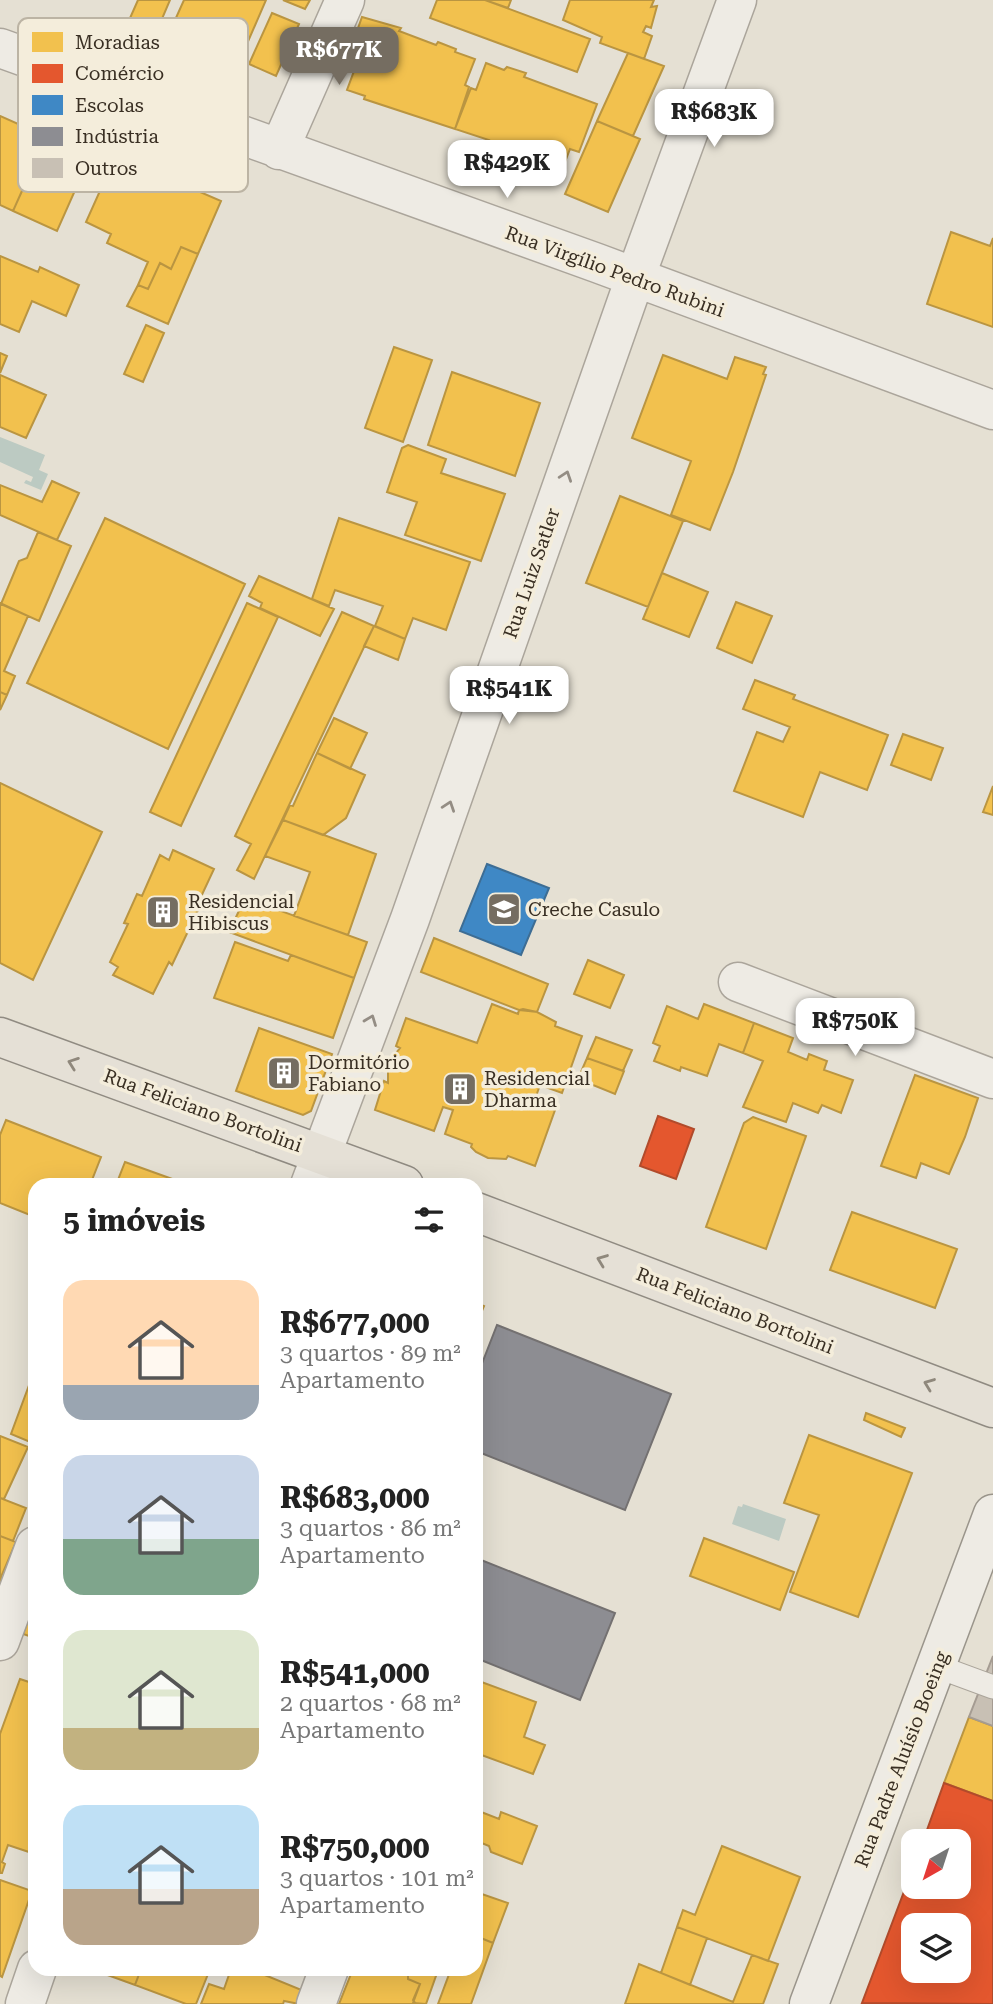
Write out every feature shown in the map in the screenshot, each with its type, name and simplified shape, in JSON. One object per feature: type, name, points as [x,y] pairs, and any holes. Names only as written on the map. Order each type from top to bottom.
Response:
[{"type":"main road","name":"Rua Feliciano Bortolini","points":[[0,1037],[316,1169],[366,1178]]},
{"type":"main road","name":"Rua Feliciano Bortolini","points":[[483,1215],[993,1408]]},
{"type":"street","points":[[279,150],[345,0]]},
{"type":"street","name":"Rua Luiz Satler","points":[[316,1169],[414,906],[635,278],[737,0]]},
{"type":"street","name":"Rua Virgílio Pedro Rubini","points":[[0,48],[18,55]]},
{"type":"street","name":"Rua Virgílio Pedro Rubini","points":[[248,139],[993,410]]},
{"type":"street","points":[[738,982],[993,1079]]},
{"type":"street","name":"Rua Padre Aluísio Boeing","points":[[809,2004],[993,1514]]},
{"type":"street","points":[[0,1642],[28,1565]]},
{"type":"street","points":[[24,2004],[34,1976]]},
{"type":"street","points":[[316,2004],[326,1976]]},
{"type":"lane","points":[[936,1666],[993,1687]]},
{"type":"shaded area","points":[[0,437],[45,455],[39,470],[48,474],[41,490],[24,483],[26,480],[31,482],[33,477],[0,462]]},
{"type":"shaded area","points":[[743,1504],[786,1519],[779,1541],[732,1524],[738,1506],[742,1507]]},
{"type":"building: Moradias","points":[[138,0],[170,0],[162,18],[130,18]]},
{"type":"building: Moradias","points":[[184,0],[266,0],[248,42],[248,18],[176,18]]},
{"type":"building: Moradias","points":[[283,0],[310,0],[305,9]]},
{"type":"building: Moradias","points":[[437,0],[485,0],[590,39],[577,72],[430,18]]},
{"type":"building: Moradias","points":[[485,0],[511,0],[508,8]]},
{"type":"building: Moradias","points":[[570,0],[654,0],[651,7],[657,6],[651,28],[646,26],[643,32],[652,36],[644,59],[600,43],[602,37],[563,20]]},
{"type":"building: Moradias","points":[[272,13],[299,24],[276,76],[249,64]]},
{"type":"building: Moradias","points":[[362,17],[401,28],[399,31],[436,45],[438,42],[475,59],[465,85],[469,87],[455,129],[364,99],[365,96],[347,90],[354,71],[344,67]]},
{"type":"building: Moradias","points":[[628,53],[664,66],[633,136],[597,121]]},
{"type":"building: Moradias","points":[[486,63],[504,70],[507,67],[526,73],[524,77],[597,104],[579,152],[570,149],[563,167],[547,161],[545,165],[487,144],[489,140],[455,129],[471,88],[476,90]]},
{"type":"building: Moradias","points":[[0,116],[18,124],[18,192],[22,192],[13,211],[0,205]]},
{"type":"building: Moradias","points":[[597,121],[640,139],[608,212],[565,194]]},
{"type":"building: Moradias","points":[[21,192],[74,192],[57,231],[13,211]]},
{"type":"building: Moradias","points":[[99,192],[200,192],[221,201],[198,254],[181,247],[171,269],[160,263],[148,289],[138,285],[148,262],[107,243],[111,234],[86,222]]},
{"type":"building: Moradias","points":[[951,232],[990,246],[993,238],[993,327],[927,304]]},
{"type":"building: Moradias","points":[[181,247],[198,254],[168,324],[127,306],[138,285],[148,289],[160,263],[171,269]]},
{"type":"building: Moradias","points":[[0,256],[38,272],[40,267],[79,285],[66,316],[32,301],[19,332],[0,324]]},
{"type":"building: Moradias","points":[[146,325],[164,333],[143,382],[124,374]]},
{"type":"building: Moradias","points":[[394,347],[432,360],[403,442],[365,428]]},
{"type":"building: Moradias","points":[[0,353],[7,356],[0,373]]},
{"type":"building: Moradias","points":[[663,355],[727,379],[735,357],[766,367],[763,374],[766,375],[733,472],[710,530],[671,515],[691,461],[632,438]]},
{"type":"building: Moradias","points":[[452,372],[540,403],[515,476],[428,445]]},
{"type":"building: Moradias","points":[[0,375],[46,395],[26,438],[0,427]]},
{"type":"building: Moradias","points":[[408,445],[446,459],[441,473],[505,494],[481,561],[405,535],[417,502],[387,492],[402,448]]},
{"type":"building: Moradias","points":[[52,481],[79,493],[57,540],[0,515],[0,485],[42,502]]},
{"type":"building: Moradias","points":[[620,496],[683,521],[648,607],[586,583]]},
{"type":"building: Moradias","points":[[105,518],[245,584],[168,749],[27,683]]},
{"type":"building: Moradias","points":[[339,518],[470,562],[446,630],[413,618],[405,639],[375,626],[383,606],[335,590],[329,606],[312,599]]},
{"type":"building: Moradias","points":[[38,532],[71,546],[39,621],[1,604],[19,561],[27,558]]},
{"type":"building: Moradias","points":[[662,573],[708,592],[689,637],[643,619]]},
{"type":"building: Moradias","points":[[259,576],[334,609],[320,636],[260,608],[262,603],[249,596]]},
{"type":"building: Moradias","points":[[736,602],[772,616],[752,663],[717,648]]},
{"type":"building: Moradias","points":[[0,603],[28,616],[4,671],[15,676],[7,695],[0,692]]},
{"type":"building: Moradias","points":[[247,603],[278,617],[181,826],[150,812]]},
{"type":"building: Moradias","points":[[342,612],[374,626],[254,879],[237,870],[251,844],[235,836]]},
{"type":"building: Moradias","points":[[374,626],[405,639],[398,660],[364,646]]},
{"type":"building: Moradias","points":[[755,680],[795,695],[793,699],[888,735],[867,790],[820,772],[803,817],[734,791],[757,732],[783,742],[790,727],[743,709]]},
{"type":"building: Moradias","points":[[0,692],[7,695],[0,710]]},
{"type":"building: Moradias","points":[[334,718],[367,733],[350,769],[317,753]]},
{"type":"building: Moradias","points":[[903,734],[943,748],[931,780],[891,765]]},
{"type":"building: Moradias","points":[[317,753],[365,775],[346,818],[323,835],[283,820],[290,805],[293,806]]},
{"type":"building: Moradias","points":[[0,783],[102,832],[33,980],[0,963]]},
{"type":"building: Moradias","points":[[993,786],[993,815],[983,812]]},
{"type":"building: Moradias","points":[[283,820],[376,854],[348,935],[294,916],[310,872],[265,856]]},
{"type":"building: Moradias","name":"Residencial Hibiscus","points":[[173,850],[214,869],[199,901],[202,902],[172,965],[169,962],[153,994],[113,975],[118,967],[110,962],[128,924],[124,923],[137,894],[142,896],[160,855],[169,860]]},
{"type":"building: Moradias","points":[[245,898],[367,942],[354,978],[229,932]]},
{"type":"building: Moradias","points":[[434,938],[548,984],[537,1012],[519,1010],[421,972]]},
{"type":"building: Moradias","points":[[235,942],[288,961],[291,955],[354,978],[333,1038],[214,998]]},
{"type":"building: Moradias","points":[[588,960],[624,975],[610,1008],[574,994]]},
{"type":"building: Moradias","name":"Residencial Dharma","points":[[492,1004],[518,1014],[519,1010],[523,1009],[537,1012],[556,1022],[555,1026],[582,1036],[562,1093],[540,1085],[534,1102],[555,1110],[535,1166],[508,1156],[506,1159],[488,1158],[476,1152],[471,1147],[472,1144],[445,1134],[453,1110],[443,1107],[434,1131],[375,1110],[384,1081],[388,1083],[392,1058],[400,1048],[396,1046],[406,1018],[477,1043]]},
{"type":"building: Moradias","points":[[704,1004],[754,1023],[743,1053],[719,1044],[707,1076],[681,1067],[680,1071],[654,1061],[660,1046],[653,1043],[667,1006],[698,1019]]},
{"type":"building: Moradias","points":[[754,1023],[793,1038],[788,1052],[807,1060],[809,1054],[827,1061],[824,1070],[853,1080],[841,1113],[822,1105],[818,1113],[793,1103],[786,1122],[743,1107],[763,1061],[743,1053]]},
{"type":"building: Moradias","name":"Dormitório Fabiano","points":[[259,1028],[332,1054],[311,1111],[303,1115],[236,1091]]},
{"type":"building: Moradias","points":[[596,1037],[632,1050],[623,1071],[587,1058]]},
{"type":"building: Moradias","points":[[587,1058],[624,1071],[615,1094],[578,1079]]},
{"type":"building: Moradias","points":[[915,1075],[978,1098],[949,1174],[921,1163],[916,1178],[881,1166]]},
{"type":"building: Moradias","points":[[753,1117],[806,1136],[766,1249],[706,1227],[744,1123]]},
{"type":"building: Moradias","points":[[6,1120],[101,1157],[93,1178],[28,1178],[28,1214],[0,1203],[0,1135]]},
{"type":"building: Moradias","points":[[125,1162],[170,1178],[119,1178]]},
{"type":"building: Moradias","points":[[852,1212],[957,1249],[935,1308],[830,1270]]},
{"type":"building: Moradias","points":[[28,1388],[28,1441],[11,1434]]},
{"type":"building: Moradias","points":[[866,1413],[905,1428],[901,1437],[864,1420]]},
{"type":"building: Moradias","points":[[809,1435],[912,1473],[858,1617],[790,1592],[819,1515],[784,1503]]},
{"type":"building: Moradias","points":[[0,1436],[28,1447],[4,1499],[0,1498]]},
{"type":"building: Moradias","points":[[0,1498],[26,1508],[13,1541],[0,1536]]},
{"type":"building: Moradias","points":[[0,1536],[16,1542],[1,1577],[8,1580],[0,1601]]},
{"type":"building: Moradias","points":[[704,1538],[794,1572],[780,1610],[690,1576]]},
{"type":"building: Moradias","points":[[28,1620],[28,1636],[23,1634]]},
{"type":"building: Moradias","points":[[20,1679],[28,1682],[28,1852],[8,1845],[2,1862],[5,1864],[2,1873],[0,1873],[0,1734]]},
{"type":"building: Moradias","points":[[483,1683],[536,1702],[524,1737],[545,1745],[533,1774],[483,1756]]},
{"type":"building: Moradias","points":[[969,1717],[993,1726],[993,1801],[944,1783]]},
{"type":"building: Moradias","points":[[501,1812],[537,1826],[522,1864],[491,1852],[489,1846],[483,1844],[483,1813],[499,1819]]},
{"type":"building: Moradias","points":[[722,1846],[800,1877],[768,1961],[677,1927],[683,1910],[695,1915]]},
{"type":"building: Moradias","points":[[0,1880],[28,1890],[28,1902],[2,1977]]},
{"type":"building: Moradias","points":[[483,1894],[508,1903],[493,1943],[483,1939]]},
{"type":"building: Moradias","points":[[677,1927],[707,1938],[690,1985],[661,1973]]},
{"type":"building: Moradias","points":[[483,1939],[493,1943],[483,1971]]},
{"type":"building: Moradias","points":[[752,1955],[778,1964],[763,2004],[625,2004],[639,1964],[733,2002]]},
{"type":"building: Moradias","points":[[110,1976],[138,1976],[135,1985]]},
{"type":"building: Moradias","points":[[138,1976],[207,1976],[196,2004],[186,2004],[135,1985]]},
{"type":"building: Moradias","points":[[229,1976],[267,1976],[304,1991],[299,2004],[284,2001],[283,2004],[201,2004],[209,1984],[224,1989]]},
{"type":"building: Moradias","points":[[350,1976],[408,1976],[408,1979],[420,1984],[413,2000],[416,2004],[339,2004]]},
{"type":"building: Moradias","points":[[408,1976],[436,1976],[426,2004],[413,2003],[420,1984],[408,1979]]},
{"type":"building: Moradias","points":[[448,1976],[481,1976],[471,2004],[438,2004]]},
{"type":"building: Comércio","points":[[658,1116],[694,1129],[676,1179],[640,1166]]},
{"type":"building: Comércio","points":[[944,1783],[993,1801],[993,2004],[862,2003],[901,1899],[971,1899],[971,1829],[927,1829]]},
{"type":"building: Escolas","name":"Creche Casulo","points":[[487,864],[549,888],[521,955],[460,931]]},
{"type":"building: Indústria","points":[[497,1325],[671,1394],[625,1510],[483,1454],[483,1361]]},
{"type":"building: Indústria","points":[[483,1561],[615,1613],[580,1700],[483,1661]]},
{"type":"building: Outros","points":[[993,1656],[993,1726],[969,1717]]},
{"type":"place","name":"Creche Casulo","points":[[504,909]]},
{"type":"place","name":"Residencial Hibiscus","points":[[163,912]]},
{"type":"place","name":"Dormitório Fabiano","points":[[284,1073]]},
{"type":"place","name":"Residencial Dharma","points":[[460,1089]]}]
